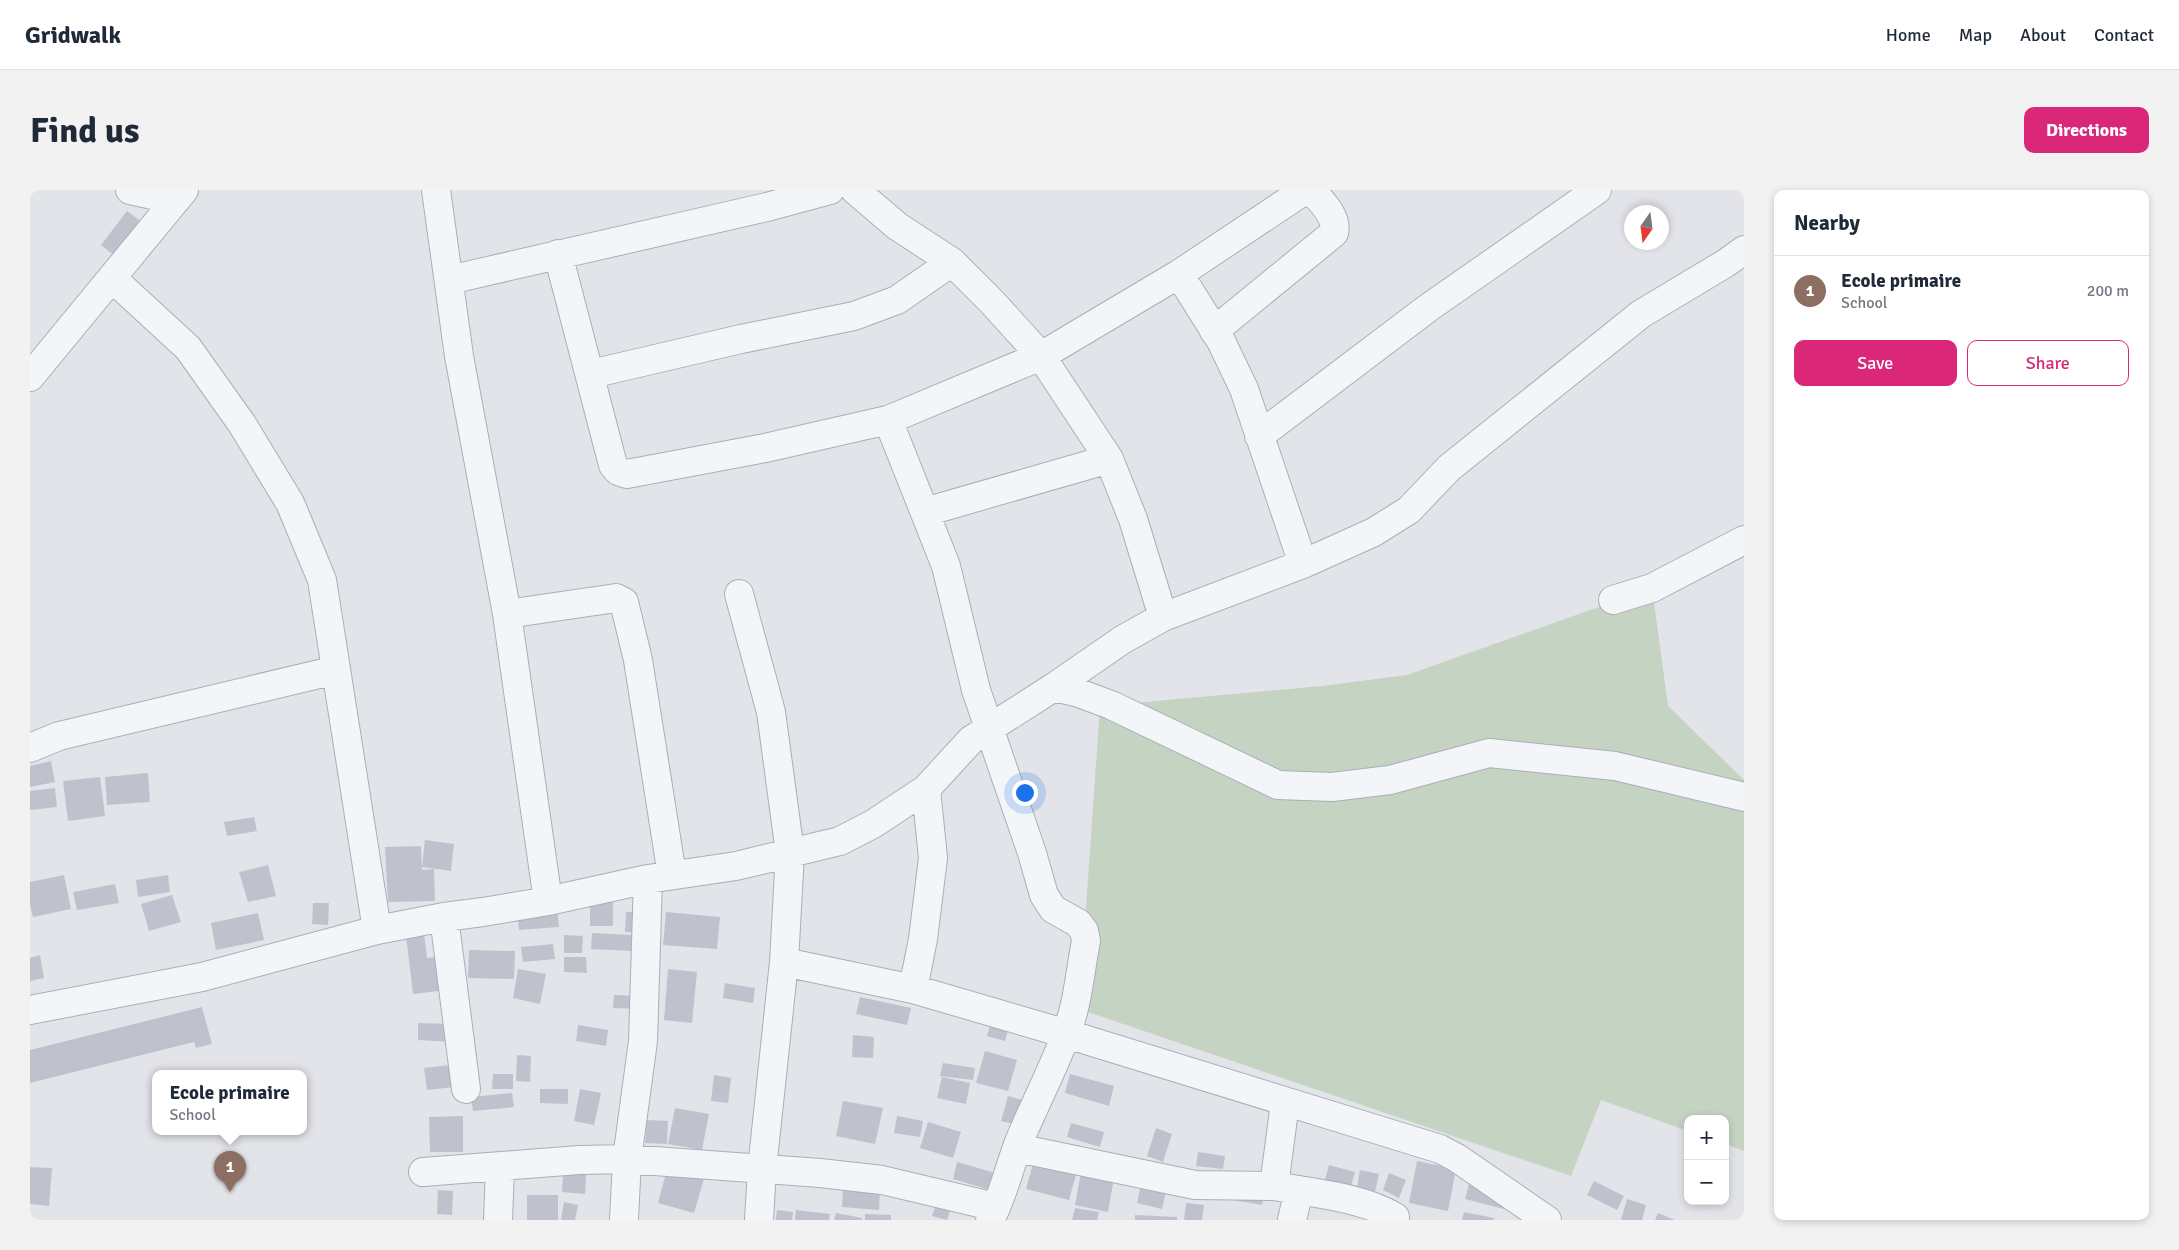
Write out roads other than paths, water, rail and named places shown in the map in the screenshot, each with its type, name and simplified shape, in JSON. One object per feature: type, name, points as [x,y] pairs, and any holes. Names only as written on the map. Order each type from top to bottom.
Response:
[{"type":"street","points":[[130,190],[180,195]]},
{"type":"street","points":[[436,190],[459,356],[507,614],[548,901]]},
{"type":"street","points":[[449,280],[767,207],[830,190]]},
{"type":"street","points":[[855,190],[897,226],[952,262],[1041,356],[1109,459],[1134,518],[1163,617]]},
{"type":"street","points":[[1259,436],[1428,308],[1597,190]]},
{"type":"street","points":[[558,254],[591,374],[613,465],[618,472],[627,474],[765,448],[888,420],[1041,356],[1179,274],[1296,192],[1314,192],[1335,220],[1334,233],[1214,331]]},
{"type":"street","points":[[30,377],[180,195]]},
{"type":"street","points":[[30,1010],[202,977],[377,930],[444,917],[548,901],[660,877],[736,866],[840,841],[874,824],[926,789],[970,740],[1054,687],[1122,640],[1163,617],[1303,564],[1374,532],[1409,510],[1449,468],[1641,314],[1726,263],[1744,250]]},
{"type":"street","points":[[591,374],[741,339],[854,316],[897,300],[952,262]]},
{"type":"street","points":[[1179,274],[1214,331],[1244,389],[1303,564]]},
{"type":"street","points":[[112,278],[188,348],[242,424],[290,503],[322,580],[377,930]]},
{"type":"street","points":[[423,1172],[579,1160],[628,1159],[882,1180],[993,1214],[1017,1148],[1066,1034],[1074,1008],[1086,941],[1084,931],[1078,923],[1053,909],[1044,894],[990,726],[976,690],[946,566],[888,420]]},
{"type":"street","points":[[925,512],[1109,459]]},
{"type":"street","points":[[1613,600],[1652,588],[1744,540]]},
{"type":"street","points":[[739,594],[770,712],[790,853],[784,962],[762,1169],[759,1220]]},
{"type":"street","points":[[507,614],[616,598],[624,602],[638,660],[660,877],[643,1041],[628,1159],[624,1220]]},
{"type":"street","points":[[30,748],[59,736],[336,670]]},
{"type":"street","points":[[1054,687],[1076,692],[1111,706],[1278,785],[1332,787],[1390,780],[1489,753],[1615,766],[1744,797]]},
{"type":"street","points":[[913,989],[923,939],[933,858],[926,789]]},
{"type":"street","points":[[444,917],[466,1089]]},
{"type":"street","points":[[784,962],[913,989],[1440,1149],[1457,1158],[1535,1216]]},
{"type":"street","points":[[1285,1102],[1286,1188],[1292,1220]]},
{"type":"street","points":[[1017,1148],[1195,1185],[1286,1188],[1343,1198],[1387,1212],[1395,1217],[1395,1220]]},
{"type":"street","points":[[498,1220],[500,1167]]},
{"type":"place","name":"Ecole primaire","points":[[230,1192]]}]
